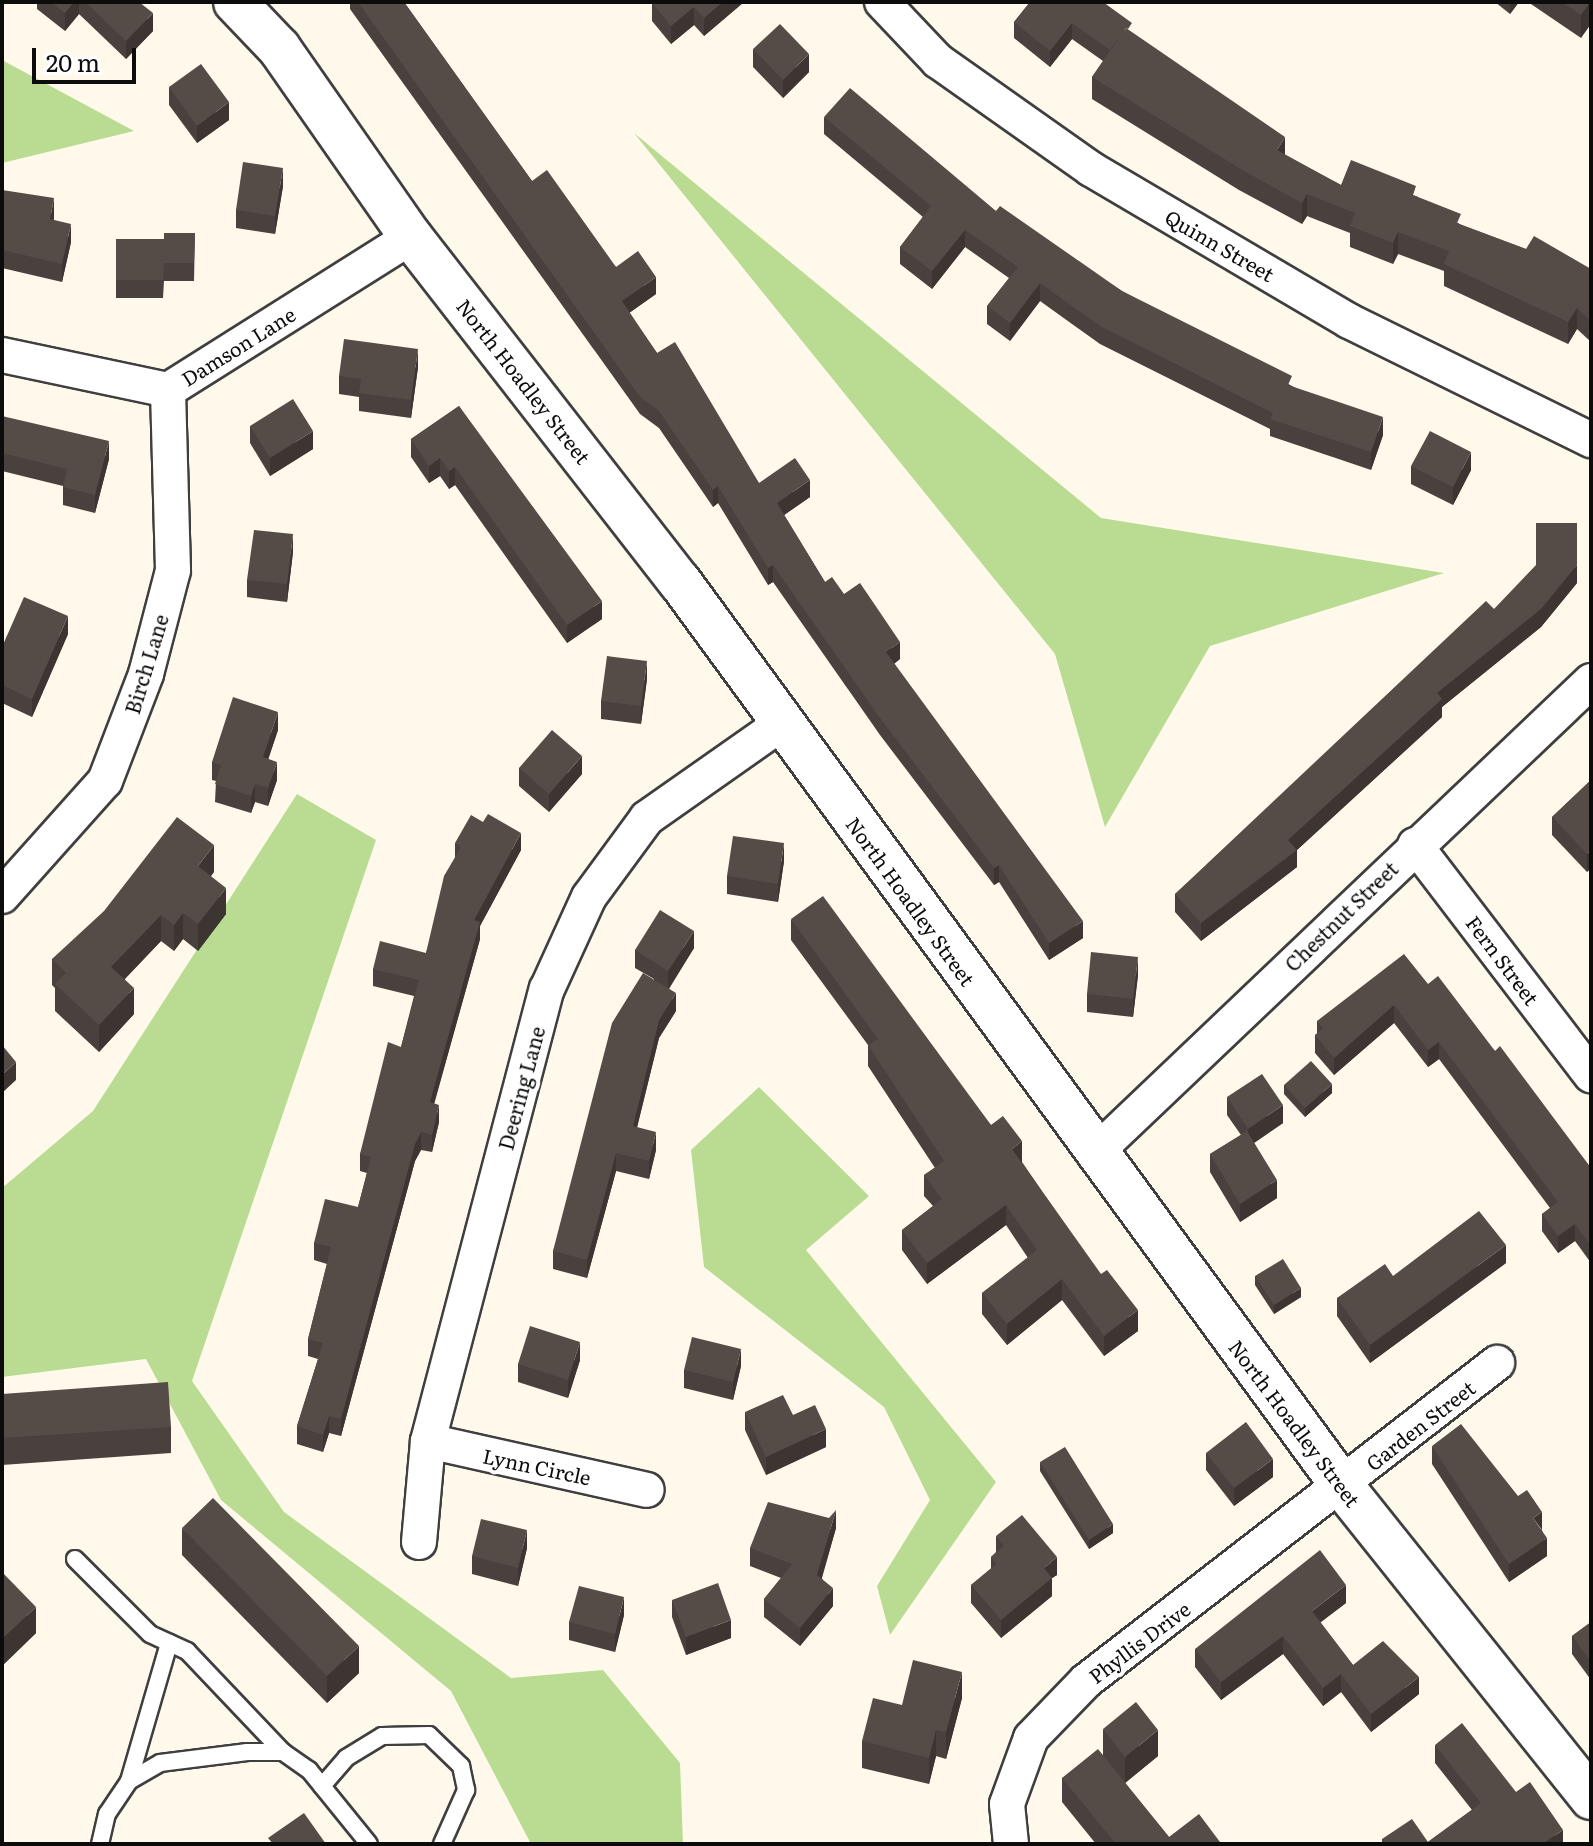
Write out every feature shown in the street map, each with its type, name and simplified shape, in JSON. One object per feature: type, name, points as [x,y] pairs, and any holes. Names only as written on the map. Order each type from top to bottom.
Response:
[{"type":"street","name":"North Hoadley Street","points":[[235,2],[279,48],[411,237],[782,723],[1094,1154],[1343,1487],[1591,1798]]},
{"type":"street","name":"Quinn Street","points":[[882,2],[938,61],[1091,169],[1349,321],[1591,440]]},
{"type":"street","name":"Damson Lane","points":[[2,355],[168,390],[411,237]]},
{"type":"street","name":"Birch Lane","points":[[2,896],[105,781],[146,674],[173,570],[168,390]]},
{"type":"street","name":"Chestnut Street","points":[[1094,1154],[1415,845],[1591,681]]},
{"type":"street","name":"Deering Lane","points":[[419,1542],[428,1441],[547,989],[589,897],[647,818],[782,723]]},
{"type":"street","name":"Fern Street","points":[[1415,845],[1591,1075]]},
{"type":"street","name":"Garden Street","points":[[1343,1487],[1497,1363]]},
{"type":"street","name":"Lynn Circle","points":[[428,1441],[647,1490]]},
{"type":"street","name":"Phyllis Drive","points":[[1011,1844],[1007,1804],[1031,1738],[1086,1681],[1343,1487]]},
{"type":"lane","points":[[75,1559],[150,1634],[187,1651],[283,1752],[322,1786],[369,1844]]},
{"type":"lane","points":[[100,1844],[107,1814],[129,1781],[169,1643]]},
{"type":"lane","points":[[322,1786],[346,1758],[382,1736],[429,1735],[461,1766],[466,1790],[442,1844]]},
{"type":"lane","points":[[129,1781],[160,1763],[283,1752]]},
{"type":"green space","points":[[2,60],[134,131],[2,163]]},
{"type":"green space","points":[[634,133],[1101,518],[1444,573],[1210,646],[1105,827],[1055,654]]},
{"type":"green space","points":[[297,794],[376,840],[192,1381],[284,1512],[511,1678],[603,1670],[680,1763],[683,1844],[531,1844],[451,1691],[221,1500],[146,1359],[2,1377],[2,1188],[93,1111]]},
{"type":"green space","points":[[759,1087],[869,1196],[806,1250],[996,1482],[890,1635],[877,1586],[930,1500],[884,1407],[704,1267],[691,1150]]},
{"type":"building","points":[[51,2],[74,2],[65,13]]},
{"type":"building","points":[[85,2],[139,2],[153,13],[126,41]]},
{"type":"building","points":[[358,2],[404,2],[532,181],[547,170],[616,267],[638,251],[656,277],[622,301],[657,353],[675,342],[759,483],[795,458],[810,480],[777,503],[825,582],[832,577],[844,594],[860,583],[900,642],[886,652],[1083,921],[1049,943],[999,865],[994,868],[880,718],[773,565],[768,568],[718,486],[713,490],[659,411],[640,397]]},
{"type":"building","points":[[653,2],[723,2],[704,18],[694,7],[671,26]]},
{"type":"building","points":[[1030,2],[1103,2],[1132,23],[1110,50],[1072,23],[1050,51],[1014,22]]},
{"type":"building","points":[[1562,2],[1590,2],[1581,15]]},
{"type":"building","points":[[780,24],[809,54],[783,80],[753,49]]},
{"type":"building","points":[[1126,28],[1285,137],[1277,150],[1341,185],[1351,160],[1416,186],[1413,195],[1461,214],[1457,223],[1526,249],[1534,236],[1591,269],[1591,321],[1577,308],[1568,322],[1444,264],[1449,251],[1398,232],[1393,243],[1350,226],[1355,213],[1307,194],[1302,203],[1239,168],[1092,77]]},
{"type":"building","points":[[201,64],[229,102],[197,126],[169,87]]},
{"type":"building","points":[[850,88],[996,211],[1000,206],[1122,291],[1292,376],[1288,385],[1383,417],[1371,452],[1270,419],[1273,413],[1100,326],[1040,283],[1010,323],[987,306],[1018,267],[965,230],[932,271],[900,247],[931,206],[824,117]]},
{"type":"building","points":[[243,162],[283,168],[275,216],[236,210]]},
{"type":"building","points":[[2,190],[54,198],[50,219],[71,224],[62,264],[2,250]]},
{"type":"building","points":[[164,233],[195,233],[194,263],[164,263],[163,280],[116,280],[116,239],[164,239]]},
{"type":"building","points":[[344,339],[418,349],[411,400],[359,393],[361,379],[339,376]]},
{"type":"building","points":[[293,399],[313,431],[270,458],[250,426]]},
{"type":"building","points":[[459,406],[602,601],[567,625],[455,467],[449,471],[440,458],[429,466],[411,439]]},
{"type":"building","points":[[2,416],[109,441],[95,495],[63,487],[67,469],[2,453]]},
{"type":"building","points":[[1430,431],[1471,452],[1453,487],[1411,466]]},
{"type":"building","points":[[1536,523],[1577,523],[1577,565],[1541,609],[1437,693],[1442,699],[1288,840],[1297,850],[1201,923],[1175,894],[1486,601],[1494,609],[1536,565]]},
{"type":"building","points":[[254,530],[293,534],[287,584],[247,580]]},
{"type":"building","points":[[24,597],[68,616],[32,699],[2,685],[2,647]]},
{"type":"building","points":[[607,656],[647,661],[641,706],[601,701]]},
{"type":"building","points":[[233,697],[278,712],[263,757],[277,762],[268,788],[255,784],[251,796],[215,784],[221,765],[212,762]]},
{"type":"building","points":[[552,730],[582,756],[549,794],[519,768]]},
{"type":"building","points":[[1591,780],[1591,851],[1587,854],[1552,817]]},
{"type":"building","points":[[488,814],[521,833],[474,920],[480,922],[430,1102],[439,1105],[432,1135],[421,1132],[415,1144],[341,1419],[329,1416],[323,1435],[297,1426],[323,1343],[308,1339],[331,1247],[314,1243],[325,1199],[358,1207],[371,1157],[360,1154],[388,1042],[401,1047],[419,980],[373,969],[380,941],[426,953],[444,876],[461,847],[455,843],[471,815],[483,822]]},
{"type":"building","points":[[177,817],[214,845],[198,866],[226,888],[198,924],[183,913],[174,925],[161,915],[111,967],[134,988],[99,1025],[55,984],[66,973],[52,959],[104,911]]},
{"type":"building","points":[[733,836],[784,843],[778,884],[727,876]]},
{"type":"building","points":[[823,896],[991,1125],[1003,1116],[1022,1141],[1012,1149],[1101,1274],[1107,1270],[1138,1310],[1104,1336],[1062,1279],[1007,1324],[982,1293],[1037,1250],[1006,1205],[927,1263],[902,1230],[942,1199],[924,1175],[944,1161],[868,1045],[878,1039],[791,919]]},
{"type":"building","points":[[660,910],[694,931],[668,971],[635,950]]},
{"type":"building","points":[[1091,952],[1138,957],[1133,999],[1087,994]]},
{"type":"building","points":[[1404,954],[1428,984],[1438,976],[1495,1051],[1500,1046],[1591,1168],[1591,1246],[1575,1224],[1558,1236],[1542,1214],[1558,1202],[1439,1042],[1428,1050],[1394,1005],[1334,1058],[1315,1035],[1323,1028],[1317,1021]]},
{"type":"building","points":[[643,973],[676,993],[659,1020],[633,1126],[656,1132],[649,1161],[616,1153],[587,1260],[553,1251],[612,1023]]},
{"type":"building","points":[[2,1045],[16,1062],[2,1075]]},
{"type":"building","points":[[1311,1061],[1332,1084],[1305,1108],[1284,1085]]},
{"type":"building","points":[[1262,1074],[1283,1105],[1248,1129],[1227,1097]]},
{"type":"building","points":[[1247,1131],[1277,1180],[1240,1204],[1210,1154]]},
{"type":"building","points":[[1479,1211],[1506,1245],[1370,1345],[1337,1298],[1385,1264],[1393,1276]]},
{"type":"building","points":[[1283,1259],[1301,1288],[1274,1305],[1255,1276]]},
{"type":"building","points":[[530,1326],[580,1342],[568,1380],[518,1364]]},
{"type":"building","points":[[692,1337],[741,1349],[733,1382],[684,1370]]},
{"type":"building","points":[[168,1382],[171,1427],[2,1438],[2,1394]]},
{"type":"building","points":[[783,1395],[793,1415],[815,1405],[826,1429],[766,1457],[745,1412]]},
{"type":"building","points":[[1246,1422],[1273,1459],[1234,1488],[1206,1453]]},
{"type":"building","points":[[1461,1424],[1518,1496],[1527,1490],[1542,1512],[1533,1518],[1547,1538],[1509,1564],[1432,1446]]},
{"type":"building","points":[[1065,1447],[1113,1524],[1089,1540],[1040,1462]]},
{"type":"building","points":[[213,1498],[359,1646],[327,1676],[182,1528]]},
{"type":"building","points":[[768,1502],[829,1518],[836,1510],[817,1575],[833,1588],[800,1628],[764,1599],[792,1564],[750,1548]]},
{"type":"building","points":[[1022,1515],[1057,1557],[1044,1568],[1052,1578],[1001,1620],[971,1585],[996,1564],[991,1557],[1004,1546],[996,1536]]},
{"type":"building","points":[[481,1519],[527,1530],[518,1568],[472,1556]]},
{"type":"building","points":[[1320,1550],[1346,1585],[1312,1611],[1353,1665],[1383,1641],[1419,1677],[1371,1714],[1341,1674],[1323,1688],[1283,1636],[1221,1682],[1195,1649]]},
{"type":"building","points":[[2,1572],[36,1607],[3,1638],[2,1637]]},
{"type":"building","points":[[718,1583],[731,1620],[686,1637],[672,1600]]},
{"type":"building","points":[[579,1586],[624,1597],[615,1634],[569,1622]]},
{"type":"building","points":[[1591,1622],[1591,1662],[1572,1636]]},
{"type":"building","points":[[913,1660],[962,1672],[946,1732],[936,1730],[929,1758],[862,1741],[873,1698],[902,1705]]},
{"type":"building","points":[[1136,1702],[1158,1730],[1125,1757],[1103,1729]]},
{"type":"building","points":[[1462,1723],[1516,1792],[1530,1782],[1563,1830],[1542,1844],[1425,1844],[1481,1803],[1435,1745]]},
{"type":"building","points":[[1098,1749],[1169,1837],[1199,1814],[1220,1842],[1116,1844],[1062,1778]]},
{"type":"building","points":[[304,1813],[326,1844],[273,1844],[268,1838]]},
{"type":"building","points":[[1412,1819],[1428,1842],[1385,1844],[1382,1839]]}]
